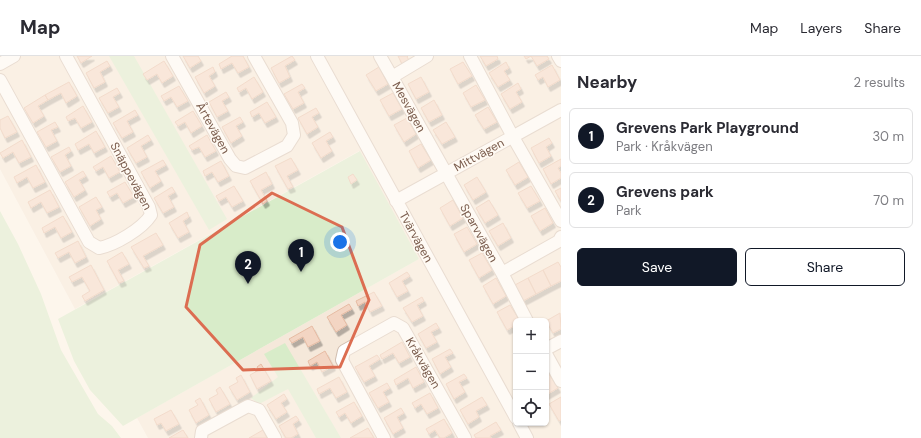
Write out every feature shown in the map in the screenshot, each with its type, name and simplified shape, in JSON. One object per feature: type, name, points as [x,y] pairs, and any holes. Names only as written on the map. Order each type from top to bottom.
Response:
[{"type":"street","points":[[0,64],[14,56]]},
{"type":"street","name":"Snäppevägen","points":[[0,80],[89,242],[99,248],[108,246],[146,224],[151,215],[149,207],[66,56]]},
{"type":"street","name":"Årtevägen","points":[[172,56],[230,159],[236,166],[245,168],[287,146],[294,135],[292,123],[254,56]]},
{"type":"street","name":"Tvärvägen","points":[[317,56],[513,413]]},
{"type":"street","points":[[380,56],[392,77]]},
{"type":"street","name":"Mesvägen","points":[[427,56],[392,77],[446,173]]},
{"type":"street","points":[[470,56],[512,137],[561,221]]},
{"type":"street","points":[[558,56],[561,62]]},
{"type":"street","name":"Mittvägen","points":[[396,201],[561,110]]},
{"type":"street","name":"Sparvvägen","points":[[446,173],[502,273],[559,240],[561,237]]},
{"type":"street","points":[[502,273],[525,318]]},
{"type":"street","name":"Kråkvägen","points":[[384,438],[342,360],[344,351],[394,323],[403,328],[465,438]]},
{"type":"street","points":[[549,347],[561,341]]},
{"type":"street","points":[[549,359],[561,381]]},
{"type":"street","points":[[201,438],[202,431],[248,406],[259,410],[275,438]]},
{"type":"street","points":[[521,426],[527,438]]},
{"type":"highlighted area","points":[[272,193],[342,227],[369,300],[340,367],[243,370],[186,307],[200,245]]},
{"type":"shaded area","points":[[0,56],[561,56],[561,438],[148,438],[137,418],[419,259],[359,151],[75,309],[0,169]]},
{"type":"green space","points":[[109,56],[134,56],[227,219],[209,230]]},
{"type":"green space","points":[[360,151],[419,259],[123,426],[90,390],[74,361],[58,319]]},
{"type":"green space","points":[[0,211],[18,244],[41,294],[61,350],[98,414],[112,426],[121,438],[0,438]]},
{"type":"green space","points":[[285,343],[341,438],[316,438],[288,389],[259,404],[251,398],[278,377],[264,354]]},
{"type":"building","points":[[77,56],[92,56],[81,63]]},
{"type":"building","points":[[183,56],[198,56],[201,61],[190,68]]},
{"type":"building","points":[[232,56],[243,56],[249,67],[238,73],[232,63],[221,69],[219,64]]},
{"type":"building","points":[[292,56],[295,60],[285,66],[290,77],[279,83],[271,68]]},
{"type":"building","points":[[398,56],[408,56],[407,57],[409,60],[402,64]]},
{"type":"building","points":[[480,56],[497,56],[498,59],[486,66]]},
{"type":"building","points":[[524,56],[531,56],[526,59]]},
{"type":"building","points":[[531,56],[547,56],[549,59],[537,66]]},
{"type":"building","points":[[107,61],[110,66],[100,72],[105,82],[94,88],[86,73]]},
{"type":"building","points":[[164,61],[173,76],[162,83],[157,74],[147,80],[143,74]]},
{"type":"building","points":[[463,62],[472,76],[458,84],[450,69]]},
{"type":"building","points":[[506,62],[509,68],[504,71],[510,80],[498,87],[489,73]]},
{"type":"building","points":[[552,65],[560,80],[548,87],[543,77],[538,80],[535,75]]},
{"type":"building","points":[[213,67],[215,72],[209,76],[215,86],[204,93],[195,77]]},
{"type":"building","points":[[379,67],[388,84],[376,91],[366,75]]},
{"type":"building","points":[[254,77],[263,92],[252,99],[246,88],[239,92],[237,88]]},
{"type":"building","points":[[421,77],[429,92],[416,99],[408,84]]},
{"type":"building","points":[[69,82],[77,96],[66,103],[61,93],[48,100],[45,95]]},
{"type":"building","points":[[518,83],[521,89],[516,92],[522,102],[510,109],[501,94]]},
{"type":"building","points":[[302,84],[305,88],[298,92],[304,103],[293,109],[284,94]]},
{"type":"building","points":[[476,85],[485,100],[471,107],[463,93]]},
{"type":"building","points":[[179,86],[188,101],[177,107],[171,97],[164,101],[161,96]]},
{"type":"building","points":[[117,88],[120,93],[113,97],[119,107],[108,113],[99,98]]},
{"type":"building","points":[[226,92],[229,97],[222,101],[228,111],[217,117],[209,102]]},
{"type":"building","points":[[393,93],[402,109],[389,116],[380,100]]},
{"type":"building","points":[[45,95],[48,100],[38,106],[44,116],[33,123],[24,108]]},
{"type":"building","points":[[434,100],[442,115],[429,122],[421,108]]},
{"type":"building","points":[[267,102],[276,117],[265,123],[259,113],[252,117],[250,112]]},
{"type":"building","points":[[83,106],[92,122],[81,128],[75,118],[68,121],[66,117]]},
{"type":"building","points":[[488,107],[497,122],[484,129],[475,115]]},
{"type":"building","points":[[316,108],[319,113],[312,117],[318,127],[307,134],[298,118]]},
{"type":"building","points":[[135,110],[138,115],[127,121],[133,132],[122,138],[113,123]]},
{"type":"building","points":[[193,111],[202,126],[191,133],[185,122],[178,126],[175,122]]},
{"type":"building","points":[[8,116],[17,132],[5,138],[0,128],[0,120]]},
{"type":"building","points":[[240,117],[243,122],[236,126],[242,136],[231,143],[222,127]]},
{"type":"building","points":[[407,118],[416,134],[404,142],[394,125]]},
{"type":"building","points":[[55,122],[58,127],[51,130],[57,141],[46,147],[37,132]]},
{"type":"building","points":[[446,122],[455,137],[442,144],[433,130]]},
{"type":"building","points":[[96,131],[105,147],[94,153],[89,144],[78,150],[75,144]]},
{"type":"building","points":[[330,132],[333,137],[326,141],[332,151],[321,158],[312,143]]},
{"type":"building","points":[[148,135],[151,140],[141,146],[147,157],[136,163],[127,148]]},
{"type":"building","points":[[207,135],[216,151],[205,157],[199,147],[192,150],[189,146]]},
{"type":"building","points":[[549,138],[552,143],[546,147],[551,156],[539,163],[531,148]]},
{"type":"building","points":[[22,140],[31,157],[19,163],[13,152],[3,158],[0,153]]},
{"type":"building","points":[[421,144],[431,160],[418,168],[409,151]]},
{"type":"building","points":[[69,147],[71,151],[65,155],[71,166],[60,172],[51,157]]},
{"type":"building","points":[[111,156],[120,172],[109,178],[103,167],[96,171],[93,167]]},
{"type":"building","points":[[291,158],[298,170],[287,176],[293,187],[288,189],[275,166]]},
{"type":"building","points":[[561,159],[561,166],[558,168],[561,173],[561,178],[551,184],[543,169]]},
{"type":"building","points":[[163,160],[166,165],[155,171],[161,181],[150,188],[141,172]]},
{"type":"building","points":[[221,161],[229,176],[218,182],[212,172],[205,176],[203,171]]},
{"type":"building","points":[[519,162],[528,177],[515,185],[506,170]]},
{"type":"building","points":[[36,165],[45,182],[33,188],[27,177],[17,183],[14,177]]},
{"type":"building","points":[[83,171],[86,176],[79,180],[85,190],[74,197],[65,182]]},
{"type":"building","points":[[266,172],[272,184],[261,190],[267,201],[263,204],[250,181]]},
{"type":"building","points":[[353,174],[357,180],[351,184],[348,177]]},
{"type":"building","points":[[477,177],[486,192],[473,200],[464,185]]},
{"type":"building","points":[[125,182],[134,197],[123,203],[117,193],[110,197],[107,192]]},
{"type":"building","points":[[234,186],[243,201],[232,207],[226,197],[219,201],[216,196]]},
{"type":"building","points":[[531,186],[540,201],[527,208],[518,193]]},
{"type":"building","points":[[172,187],[175,192],[168,196],[174,207],[163,213],[154,198]]},
{"type":"building","points":[[561,188],[561,201],[555,191]]},
{"type":"building","points":[[50,190],[59,207],[47,213],[41,202],[31,208],[28,202]]},
{"type":"building","points":[[96,197],[102,207],[96,210],[101,219],[90,226],[79,207]]},
{"type":"building","points":[[453,200],[463,218],[450,226],[440,208]]},
{"type":"building","points":[[489,200],[498,215],[485,223],[476,208]]},
{"type":"building","points":[[545,208],[553,223],[540,231],[531,216]]},
{"type":"building","points":[[187,212],[189,217],[183,221],[189,232],[178,238],[169,223]]},
{"type":"building","points":[[63,216],[72,232],[61,238],[55,227],[44,233],[42,228]]},
{"type":"building","points":[[503,223],[511,238],[498,246],[489,231]]},
{"type":"building","points":[[467,227],[477,244],[464,252],[454,234]]},
{"type":"building","points":[[156,233],[163,245],[143,256],[149,266],[144,268],[131,247]]},
{"type":"building","points":[[78,241],[86,257],[75,263],[69,252],[58,258],[55,253]]},
{"type":"building","points":[[122,252],[129,264],[118,270],[124,281],[119,283],[107,261]]},
{"type":"building","points":[[482,253],[492,270],[479,278],[469,260]]},
{"type":"building","points":[[558,262],[561,267],[561,281],[551,286],[543,270]]},
{"type":"building","points":[[91,265],[104,290],[85,301],[82,296],[90,291],[82,277],[72,282],[69,277]]},
{"type":"building","points":[[543,270],[551,286],[536,294],[528,278]]},
{"type":"building","points":[[407,272],[410,276],[402,281],[408,291],[397,297],[389,283]]},
{"type":"building","points":[[496,278],[506,296],[493,304],[483,286]]},
{"type":"building","points":[[528,278],[536,294],[521,302],[513,286]]},
{"type":"building","points":[[374,292],[382,306],[370,312],[365,302],[358,306],[356,301]]},
{"type":"building","points":[[422,297],[424,301],[417,305],[423,316],[412,322],[403,308]]},
{"type":"building","points":[[349,304],[352,309],[341,315],[347,325],[336,332],[327,317]]},
{"type":"building","points":[[510,305],[518,318],[513,318],[513,327],[507,330],[497,312]]},
{"type":"building","points":[[560,313],[561,329],[553,333],[549,326],[549,319]]},
{"type":"building","points":[[436,323],[439,328],[431,332],[437,342],[426,348],[418,334]]},
{"type":"building","points":[[312,326],[320,341],[308,347],[303,337],[292,343],[289,339]]},
{"type":"building","points":[[402,342],[410,357],[399,363],[393,353],[382,359],[380,355]]},
{"type":"building","points":[[450,349],[453,353],[445,357],[451,367],[440,374],[432,359]]},
{"type":"building","points":[[325,351],[333,366],[322,372],[317,362],[310,366],[308,361]]},
{"type":"building","points":[[377,355],[380,359],[369,366],[375,376],[364,382],[355,367]]},
{"type":"building","points":[[261,364],[271,381],[257,389],[250,375],[259,370],[257,367]]},
{"type":"building","points":[[416,367],[424,382],[413,388],[408,378],[396,385],[394,380]]},
{"type":"building","points":[[464,374],[467,378],[459,382],[465,392],[454,399],[446,384]]},
{"type":"building","points":[[549,374],[558,388],[549,393]]},
{"type":"building","points":[[241,375],[250,392],[237,400],[229,387],[238,382],[236,378]]},
{"type":"building","points":[[339,377],[347,392],[336,398],[330,388],[319,394],[317,389]]},
{"type":"building","points":[[387,383],[390,388],[383,392],[389,402],[378,408],[369,393]]},
{"type":"building","points":[[220,387],[230,404],[216,412],[209,399],[218,394],[216,390]]},
{"type":"building","points":[[430,393],[438,408],[427,414],[421,404],[415,408],[412,403]]},
{"type":"building","points":[[284,394],[287,399],[281,403],[287,412],[276,419],[267,405]]},
{"type":"building","points":[[482,397],[487,405],[476,411],[479,417],[468,424],[460,410]]},
{"type":"building","points":[[561,397],[561,420],[559,421],[549,404]]},
{"type":"building","points":[[200,398],[209,415],[196,423],[189,410],[198,405],[195,401]]},
{"type":"building","points":[[354,402],[362,416],[351,423],[345,413],[339,417],[336,412]]},
{"type":"building","points":[[401,408],[404,413],[397,417],[403,428],[393,434],[384,418]]},
{"type":"building","points":[[171,410],[179,424],[166,431],[161,423],[157,425],[154,419]]},
{"type":"building","points":[[296,416],[299,420],[293,424],[298,434],[291,438],[286,438],[279,426]]},
{"type":"building","points":[[444,419],[452,433],[444,438],[440,438],[435,430],[429,434],[426,429]]},
{"type":"building","points":[[496,422],[501,430],[490,436],[491,438],[476,438],[474,435]]},
{"type":"building","points":[[368,428],[374,438],[350,438]]},
{"type":"building","points":[[183,430],[188,438],[169,438]]},
{"type":"building","points":[[263,430],[267,438],[249,438]]},
{"type":"place","name":"Grevens Park Playground","points":[[301,272]]},
{"type":"place","name":"Grevens park","points":[[248,284]]}]
